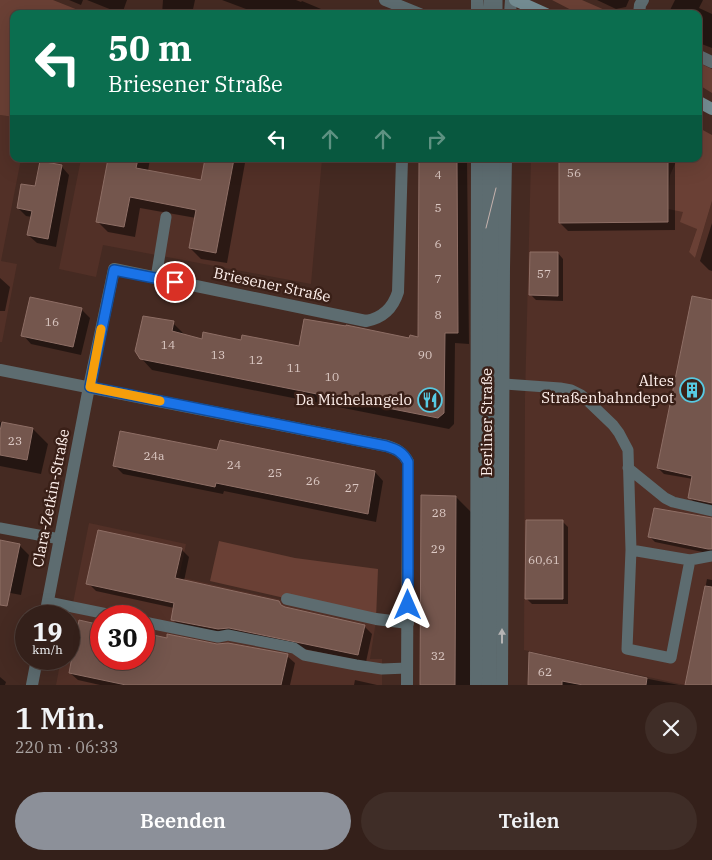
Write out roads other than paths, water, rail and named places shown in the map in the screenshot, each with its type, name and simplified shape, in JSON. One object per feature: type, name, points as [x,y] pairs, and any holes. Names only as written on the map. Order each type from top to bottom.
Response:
[{"type":"main road","points":[[515,0],[537,10]]},
{"type":"street","points":[[385,0],[405,10]]},
{"type":"street","name":"Briesener Straße","points":[[90,387],[114,270],[366,321],[382,316],[395,301],[398,292],[402,162]]},
{"type":"street","name":"Berliner Straße","points":[[476,685],[477,162]]},
{"type":"street","name":"Berliner Straße","points":[[502,685],[506,162]]},
{"type":"street","points":[[0,370],[386,446],[401,452],[408,462],[408,685]]},
{"type":"street","name":"Clara-Zetkin-Straße","points":[[48,605],[90,387]]},
{"type":"street","points":[[287,599],[376,619],[408,623]]},
{"type":"street","points":[[32,685],[35,670]]},
{"type":"lane","points":[[483,685],[487,162]]},
{"type":"lane","points":[[491,685],[496,162]]},
{"type":"lane","points":[[156,278],[166,218]]},
{"type":"lane","points":[[503,384],[560,388],[581,395],[597,409],[624,441],[628,450],[631,550],[627,649],[671,658],[690,560]]},
{"type":"lane","points":[[628,468],[665,498],[712,511]]},
{"type":"lane","points":[[0,528],[60,539]]},
{"type":"lane","points":[[631,550],[690,560],[712,556]]},
{"type":"lane","points":[[48,602],[90,611]]},
{"type":"lane","points":[[155,624],[218,637],[228,635],[294,648],[304,655],[356,665],[382,669],[408,668]]},
{"type":"tram line","points":[[486,228],[496,188]]},
{"type":"place","name":"Altes Straßenbahndepot","points":[[692,390]]},
{"type":"place","name":"Da Michelangelo","points":[[430,400]]}]
